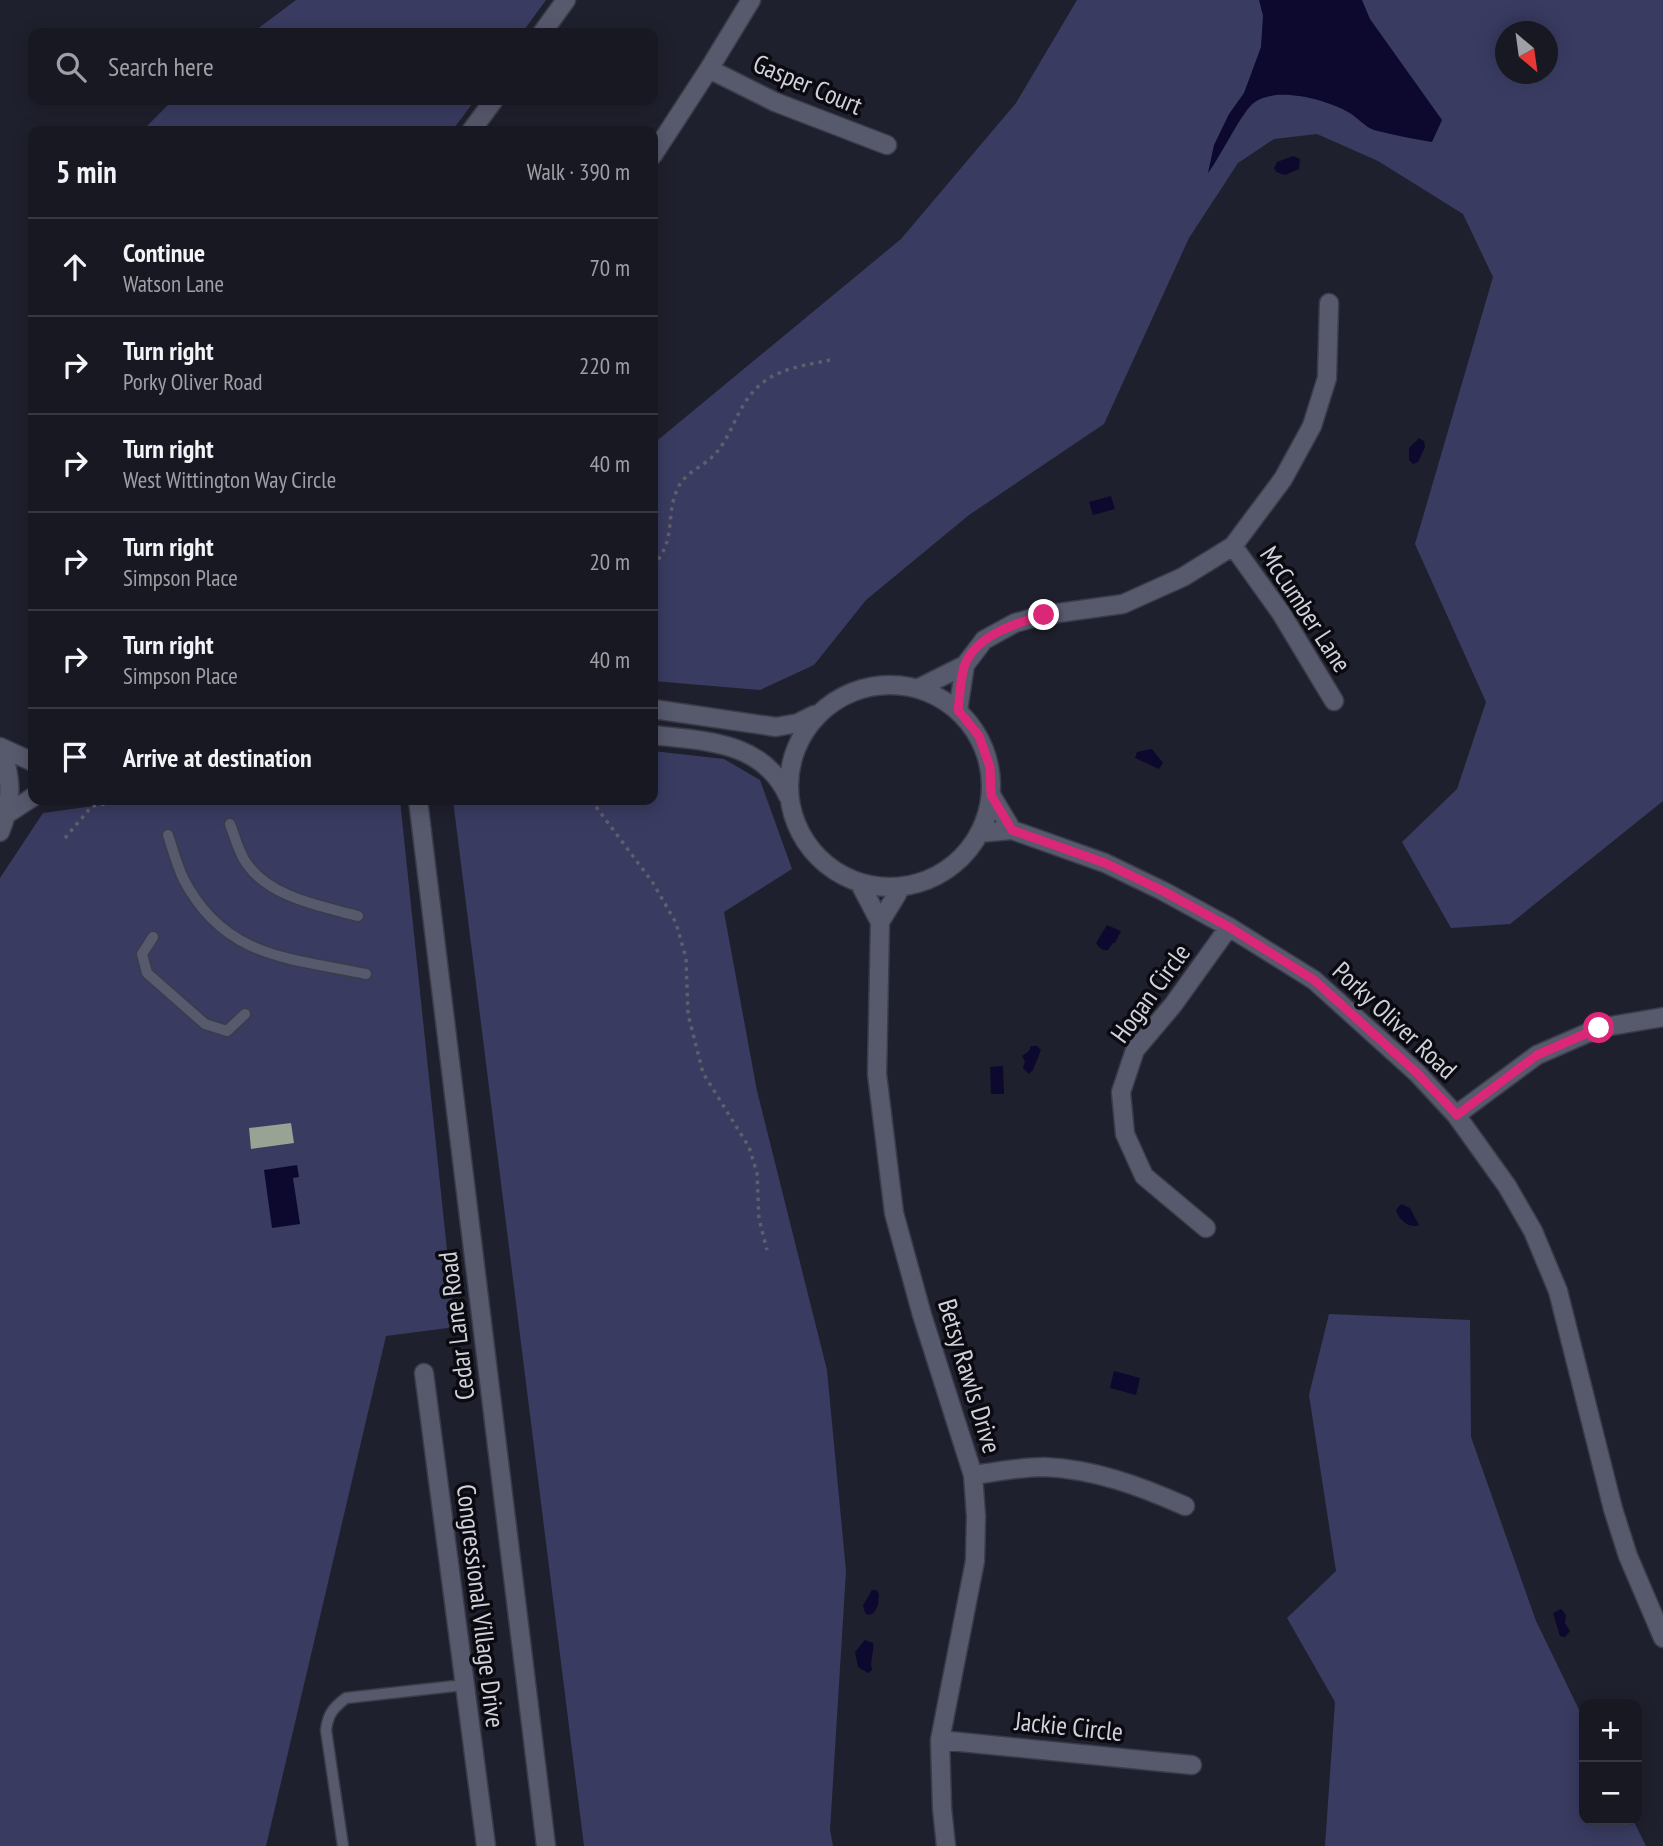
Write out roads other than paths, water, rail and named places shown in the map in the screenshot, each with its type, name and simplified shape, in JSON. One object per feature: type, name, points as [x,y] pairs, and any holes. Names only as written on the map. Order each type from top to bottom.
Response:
[{"type":"street","points":[[546,28],[566,0]]},
{"type":"street","points":[[658,147],[751,0]]},
{"type":"street","name":"Gasper Court","points":[[709,69],[775,102],[887,145]]},
{"type":"street","points":[[475,126],[490,105]]},
{"type":"street","points":[[919,688],[964,665],[984,640],[1015,623],[1044,615],[1123,604],[1183,577],[1233,546],[1283,479],[1311,426],[1327,378],[1329,303]]},
{"type":"street","name":"McCumber Lane","points":[[1233,546],[1281,613],[1334,701]]},
{"type":"street","points":[[958,710],[964,665]]},
{"type":"street","points":[[658,710],[776,727],[798,723],[837,699],[874,686],[902,685],[919,688],[946,701],[971,724],[990,767],[991,795],[987,815],[970,848],[948,869],[936,876],[902,886],[887,887],[859,882],[840,874],[816,856],[796,825],[780,778],[766,764],[748,753],[707,742],[658,737]]},
{"type":"street","points":[[789,798],[790,768],[794,751],[805,731],[823,710]]},
{"type":"street","points":[[0,747],[28,760]]},
{"type":"street","points":[[0,747],[7,763],[10,781],[7,814],[0,832]]},
{"type":"street","points":[[991,795],[1012,830]]},
{"type":"street","points":[[7,814],[28,800]]},
{"type":"street","name":"Cedar Lane Road","points":[[419,805],[546,1846]]},
{"type":"street","name":"Porky Oliver Road","points":[[979,833],[1012,830],[1105,863],[1229,927],[1314,980],[1417,1073],[1457,1115],[1507,1186],[1533,1231],[1558,1291],[1613,1509],[1628,1556],[1663,1638]]},
{"type":"street","name":"Betsy Rawls Drive","points":[[859,882],[880,922],[877,1074],[894,1213],[922,1315],[973,1475],[975,1561],[940,1740],[946,1846]]},
{"type":"street","points":[[880,922],[902,886]]},
{"type":"street","name":"Hogan Circle","points":[[1206,1227],[1144,1176],[1125,1134],[1121,1092],[1135,1050],[1173,1005],[1229,927]]},
{"type":"street","points":[[1457,1115],[1537,1055],[1599,1028],[1663,1017]]},
{"type":"street","name":"Congressional Village Drive","points":[[424,1373],[485,1846]]},
{"type":"street","points":[[973,1475],[1042,1467],[1080,1471],[1136,1484],[1185,1506]]},
{"type":"street","name":"Jackie Circle","points":[[940,1740],[1192,1765]]},
{"type":"lane","points":[[230,824],[247,864],[268,883],[291,898],[358,916]]},
{"type":"lane","points":[[168,835],[183,879],[203,911],[239,942],[272,955],[366,974]]},
{"type":"lane","points":[[153,937],[142,954],[147,973],[205,1024],[227,1031],[245,1014]]},
{"type":"lane","points":[[343,1846],[326,1730],[328,1717],[334,1706],[346,1698],[464,1685]]}]
